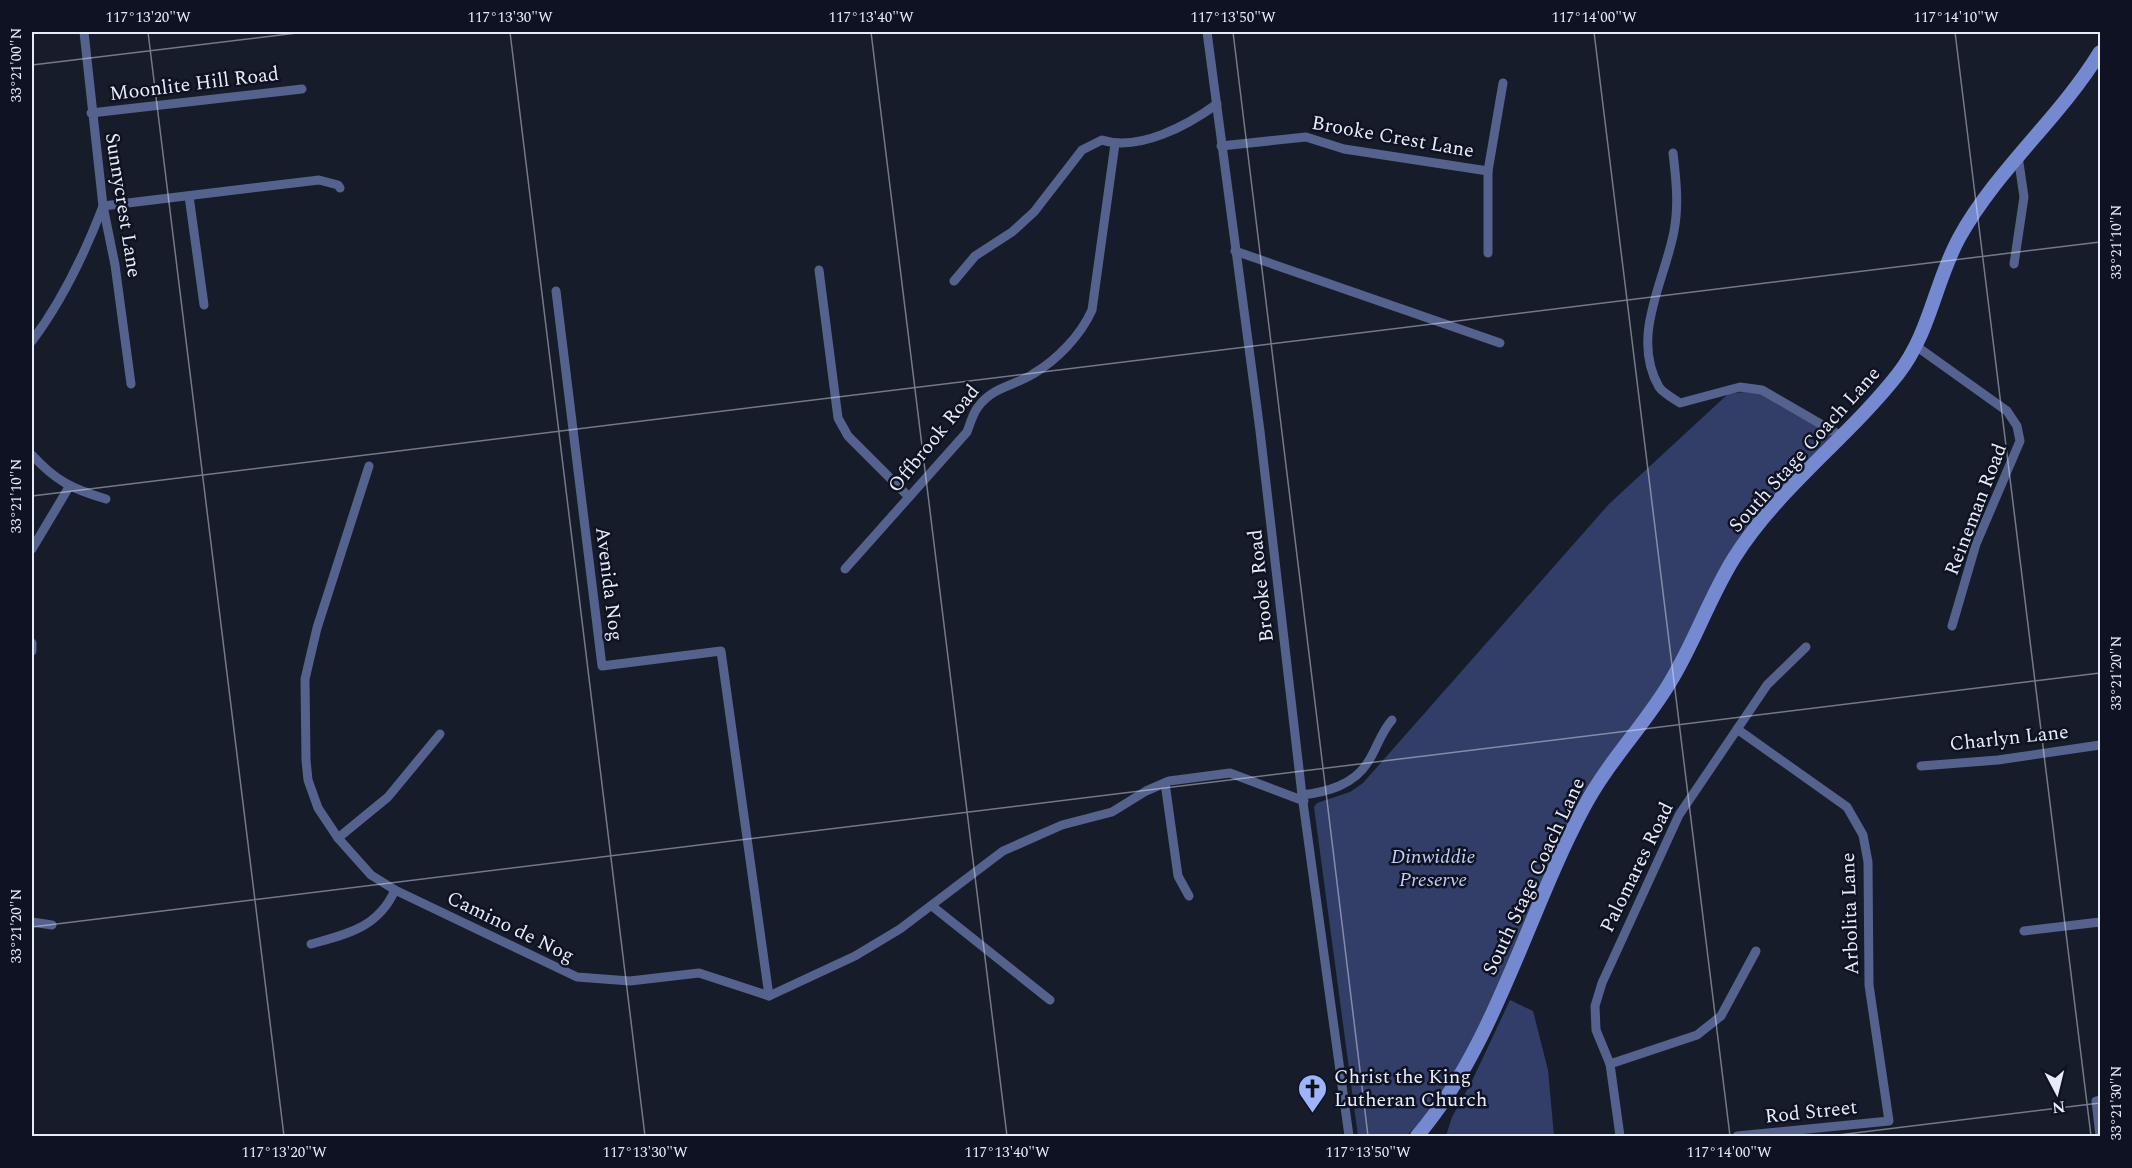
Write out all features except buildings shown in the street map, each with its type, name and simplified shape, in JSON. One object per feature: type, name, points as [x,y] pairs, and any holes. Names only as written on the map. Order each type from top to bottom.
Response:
[{"type":"main road","name":"South Stage Coach Lane","points":[[1416,1137],[1475,1047],[1584,807],[1666,689],[1684,659],[1734,559],[1760,522],[1843,437],[1899,373],[1926,327],[1941,276],[1959,237],[1987,195],[2099,59]]},
{"type":"street","name":"Sunnycrest Lane","points":[[84,32],[91,113],[103,206],[115,265],[131,384]]},
{"type":"street","name":"Brooke Road","points":[[1207,32],[1262,443],[1303,798],[1349,1137]]},
{"type":"street","points":[[1488,253],[1488,171],[1503,83]]},
{"type":"street","name":"Moonlite Hill Road","points":[[91,113],[302,89]]},
{"type":"street","points":[[954,281],[975,256],[1012,232],[1034,212],[1082,150],[1102,140],[1115,144],[1177,130],[1217,104]]},
{"type":"street","name":"Brooke Crest Lane","points":[[1221,147],[1306,137],[1344,149],[1488,171]]},
{"type":"street","name":"Offbrook Road","points":[[846,569],[967,432],[976,408],[1000,387],[1033,375],[1060,353],[1085,325],[1092,309],[1115,144]]},
{"type":"street","points":[[1673,153],[1677,181],[1674,229],[1647,333],[1649,356],[1659,388],[1680,404],[1740,387],[1761,390],[1843,437]]},
{"type":"street","points":[[2014,264],[2024,196],[2018,156]]},
{"type":"street","points":[[32,340],[48,319],[93,232],[103,206],[319,180],[338,185],[340,189]]},
{"type":"street","points":[[189,196],[204,305]]},
{"type":"street","points":[[1235,251],[1500,343]]},
{"type":"street","points":[[819,270],[837,418],[848,436],[909,497]]},
{"type":"street","name":"Avenida Nog","points":[[556,291],[602,666],[722,651],[769,996]]},
{"type":"street","name":"Reineman Road","points":[[1916,346],[2007,411],[2017,426],[2020,441],[1976,544],[1952,626]]},
{"type":"street","points":[[32,455],[49,474],[69,487],[106,500]]},
{"type":"street","name":"Camino de Nog","points":[[369,466],[317,628],[305,679],[308,780],[318,808],[338,838],[371,875],[395,890],[577,977],[630,981],[699,973],[769,996]]},
{"type":"street","points":[[32,549],[69,487]]},
{"type":"street","name":"Palomares Road","points":[[1620,1137],[1610,1064],[1596,1030],[1595,1006],[1602,982],[1679,815],[1767,685],[1806,647]]},
{"type":"street","points":[[769,996],[855,956],[932,906],[1003,851],[1062,825],[1112,812],[1165,783],[1230,773],[1303,798],[1329,790],[1354,777],[1368,763],[1392,720]]},
{"type":"street","name":"Arbolita Lane","points":[[1737,729],[1847,807],[1863,835],[1868,862],[1869,986],[1890,1121]]},
{"type":"street","points":[[338,838],[388,797],[440,734]]},
{"type":"street","name":"Charlyn Lane","points":[[1921,766],[1998,760],[2100,745]]},
{"type":"street","points":[[1165,783],[1178,876],[1189,896]]},
{"type":"street","points":[[311,944],[354,933],[366,926],[378,917],[395,890]]},
{"type":"street","points":[[932,906],[1050,1000]]},
{"type":"street","points":[[32,922],[52,925]]},
{"type":"street","points":[[2024,931],[2100,922]]},
{"type":"street","points":[[1610,1064],[1697,1035],[1721,1016],[1756,951]]},
{"type":"street","points":[[2098,1101],[2100,1137]]},
{"type":"street","name":"Rod Street","points":[[1737,1137],[1890,1121]]},
{"type":"green space","name":"Dinwiddie Preserve","points":[[1752,391],[1775,393],[1833,437],[1802,467],[1706,610],[1661,687],[1578,814],[1478,1032],[1428,1115],[1406,1136],[1358,1136],[1314,807],[1317,803],[1350,792],[1363,783],[1609,504],[1728,394]]},
{"type":"green space","points":[[1510,1000],[1533,1011],[1548,1070],[1554,1136],[1446,1136],[1452,1117],[1472,1081]]},
{"type":"place","name":"Christ the King Lutheran Church","points":[[1313,1114]]}]
